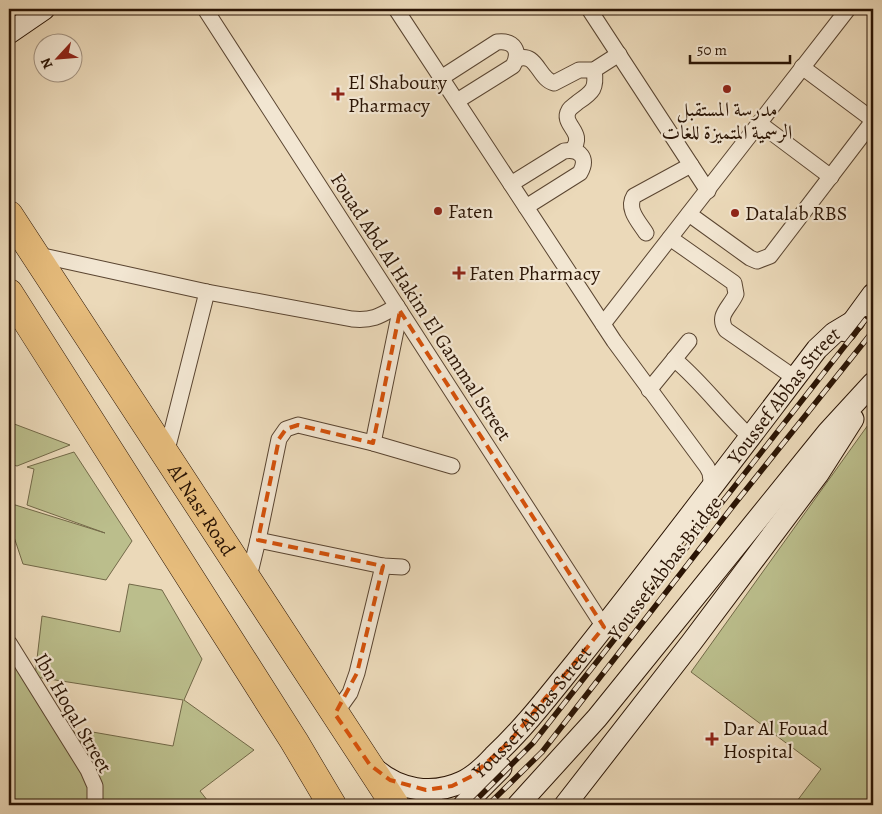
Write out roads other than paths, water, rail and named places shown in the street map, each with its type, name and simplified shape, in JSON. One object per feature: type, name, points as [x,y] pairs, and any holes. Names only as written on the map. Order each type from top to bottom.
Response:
[{"type":"highway","name":"Al Nasr Road","points":[[9,215],[395,805]]},
{"type":"highway","points":[[9,293],[294,741],[332,805]]},
{"type":"main road","points":[[9,16],[20,9]]},
{"type":"main road","points":[[9,33],[44,9]]},
{"type":"main road","name":"Youssef Abbas Street","points":[[362,755],[380,773],[401,786],[453,796],[509,742],[541,705],[604,627],[825,340],[854,321],[873,294]]},
{"type":"main road","name":"Youssef Abbas Bridge","points":[[464,805],[516,752],[568,694],[854,321]]},
{"type":"main road","name":"Youssef Abbas Bridge","points":[[518,805],[597,718],[828,432],[873,383]]},
{"type":"main road","points":[[565,805],[691,643],[818,474],[873,387]]},
{"type":"street","name":"Fouad Abd Al Hakim El Gammal Street","points":[[205,9],[604,627]]},
{"type":"street","points":[[396,9],[603,324],[649,390],[707,466],[712,488]]},
{"type":"street","points":[[589,9],[708,191]]},
{"type":"street","points":[[603,324],[848,9]]},
{"type":"street","points":[[441,78],[497,42],[504,41],[512,44],[516,51],[517,59],[513,66],[457,101]]},
{"type":"street","points":[[517,59],[529,58],[548,82],[554,83],[579,70],[594,70],[619,54]]},
{"type":"street","points":[[689,214],[750,258],[757,261],[764,260],[770,256],[831,177],[873,120],[802,67]]},
{"type":"street","points":[[572,150],[577,138],[568,122],[567,115],[570,109],[593,90],[595,85],[594,70]]},
{"type":"street","points":[[759,123],[831,177]]},
{"type":"street","points":[[511,184],[564,151],[572,150],[579,153],[583,159],[584,167],[580,173],[526,207]]},
{"type":"street","points":[[646,233],[630,207],[634,196],[691,165]]},
{"type":"street","points":[[670,238],[734,283],[736,294],[721,318],[722,325],[726,330],[795,378]]},
{"type":"street","points":[[34,254],[207,292],[365,320],[399,309]]},
{"type":"street","points":[[166,454],[207,292]]},
{"type":"street","points":[[372,443],[399,309]]},
{"type":"street","points":[[649,390],[689,341]]},
{"type":"street","points":[[674,359],[690,372],[750,437]]},
{"type":"street","points":[[248,581],[279,439],[286,429],[298,425],[372,443],[452,466]]},
{"type":"street","points":[[258,540],[383,566],[402,567]]},
{"type":"street","points":[[335,714],[350,693],[357,673],[383,566]]},
{"type":"street","name":"Ibn Hoqal Street","points":[[9,643],[88,770],[95,786],[95,805]]},
{"type":"railway","points":[[471,805],[533,743],[866,319]]},
{"type":"railway","points":[[488,805],[542,752],[733,506],[873,331]]},
{"type":"place","name":"مدرسة المستقبل الرسمية المتميزة للغات","points":[[727,89]]},
{"type":"place","name":"El Shaboury Pharmacy","points":[[338,94]]},
{"type":"place","name":"Faten","points":[[438,211]]},
{"type":"place","name":"Datalab RBS","points":[[735,213]]},
{"type":"place","name":"Faten Pharmacy","points":[[459,273]]},
{"type":"place","name":"Dar Al Fouad Hospital","points":[[712,739]]}]
